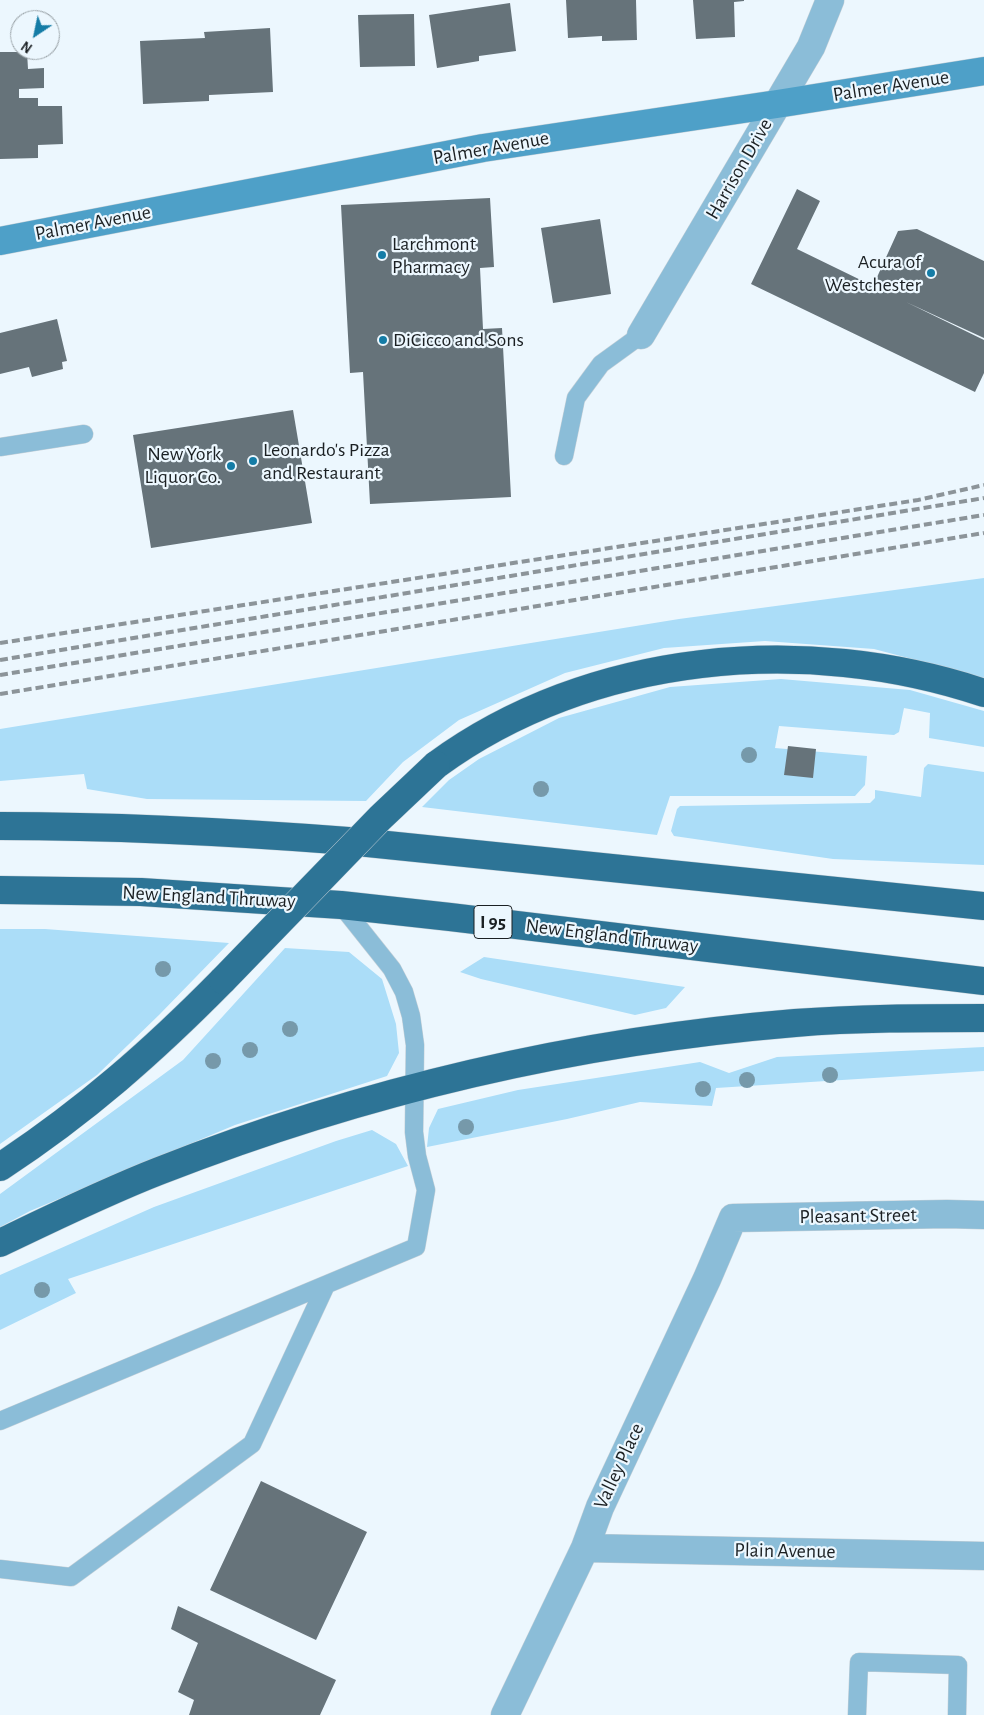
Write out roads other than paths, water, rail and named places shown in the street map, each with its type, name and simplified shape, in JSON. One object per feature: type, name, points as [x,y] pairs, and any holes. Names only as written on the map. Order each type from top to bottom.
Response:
[{"type":"highway","points":[[0,1167],[62,1124],[150,1052],[223,980],[380,818],[436,765],[481,734],[530,710],[583,690],[674,668],[782,659],[848,663],[892,669],[984,693]]},
{"type":"highway","points":[[0,826],[160,829],[248,833],[348,841],[984,906]]},
{"type":"highway","name":"New England Thruway","points":[[0,890],[142,892],[341,905],[984,982]]},
{"type":"highway","points":[[0,1243],[77,1206],[176,1165],[318,1115],[415,1086],[565,1054],[662,1037],[733,1028],[857,1019],[984,1018]]},
{"type":"street","name":"Harrison Drive","points":[[641,335],[812,47],[830,0]]},
{"type":"street","name":"Palmer Avenue","points":[[0,241],[483,148],[984,71]]},
{"type":"street","name":"Pleasant Street","points":[[733,1218],[984,1215]]},
{"type":"street","name":"Valley Place","points":[[506,1715],[585,1548],[600,1507],[707,1280],[733,1218]]},
{"type":"street","name":"Plain Avenue","points":[[585,1548],[984,1556]]},
{"type":"lane","points":[[564,456],[576,398],[601,364],[641,335]]},
{"type":"lane","points":[[0,447],[84,434]]},
{"type":"lane","points":[[0,1421],[416,1248],[426,1190],[417,1156],[414,1132],[415,1045],[411,1016],[404,992],[392,969],[341,905]]},
{"type":"lane","points":[[0,1570],[71,1577],[252,1444],[326,1285]]},
{"type":"lane","points":[[857,1715],[859,1662],[958,1665],[957,1715]]},
{"type":"railway","points":[[0,643],[918,500],[984,485]]},
{"type":"railway","points":[[0,660],[984,498]]},
{"type":"railway","points":[[0,675],[984,515]]},
{"type":"railway","points":[[0,694],[984,533]]},
{"type":"place","name":"Larchmont Pharmacy","points":[[382,255]]},
{"type":"place","name":"Acura of Westchester","points":[[931,273]]},
{"type":"place","name":"DiCicco and Sons","points":[[383,340]]},
{"type":"place","name":"Leonardo's Pizza and Restaurant","points":[[253,461]]},
{"type":"place","name":"New York Liquor Co.","points":[[231,466]]}]
